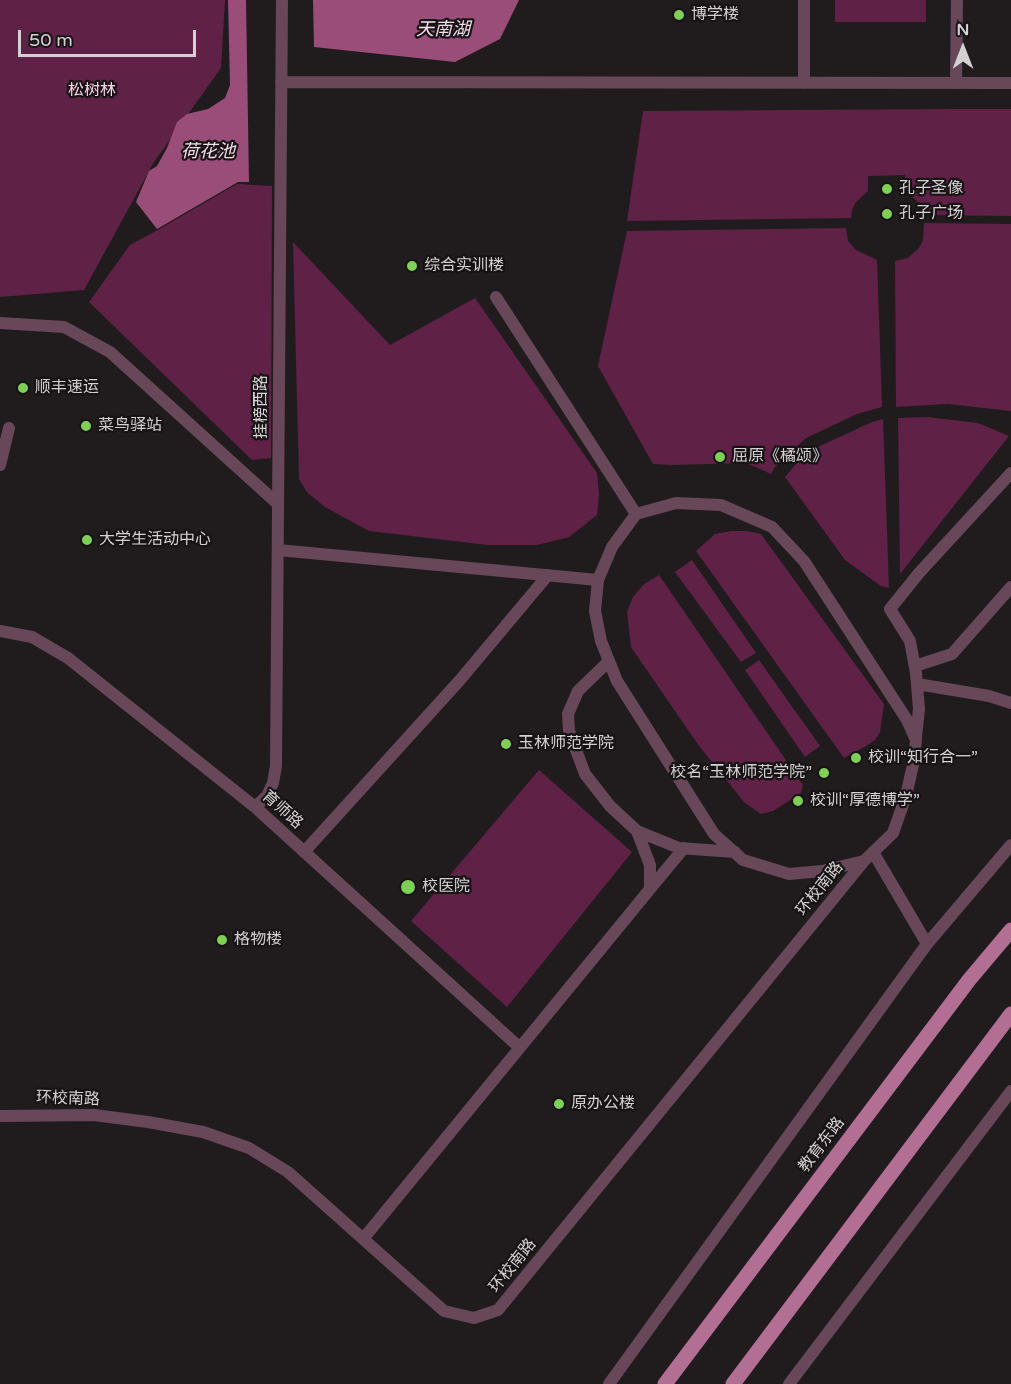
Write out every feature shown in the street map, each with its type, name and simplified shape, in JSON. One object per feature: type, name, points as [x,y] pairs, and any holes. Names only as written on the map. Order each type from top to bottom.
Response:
[{"type":"main road","name":"教育东路","points":[[665,1384],[969,980],[1011,930]]},
{"type":"main road","points":[[733,1384],[1011,1014]]},
{"type":"lane","name":"挂榜西路","points":[[255,807],[267,796],[273,783],[276,766],[282,0]]},
{"type":"lane","points":[[804,0],[804,83]]},
{"type":"lane","points":[[956,83],[957,0]]},
{"type":"lane","points":[[281,82],[1011,83]]},
{"type":"lane","points":[[496,297],[636,514]]},
{"type":"lane","points":[[0,323],[64,327],[110,352],[278,504]]},
{"type":"lane","points":[[0,465],[9,428]]},
{"type":"lane","name":"环校南路","points":[[0,1116],[94,1115],[203,1132],[249,1148],[288,1172],[444,1311],[474,1318],[498,1310],[868,857],[893,832],[906,796],[914,760],[919,709],[910,641],[890,609],[919,573],[1011,473]]},
{"type":"lane","points":[[916,740],[907,720],[804,561],[772,527],[721,506],[676,503],[636,514],[612,547],[598,580],[595,610],[601,641],[617,681],[714,834],[743,860],[789,874],[822,871],[868,857],[927,944]]},
{"type":"lane","points":[[278,550],[598,580]]},
{"type":"lane","points":[[304,852],[460,680],[548,575]]},
{"type":"lane","points":[[915,666],[952,654],[1011,587]]},
{"type":"lane","name":"育师路","points":[[0,631],[32,637],[68,658],[255,807],[519,1047]]},
{"type":"lane","points":[[609,661],[578,691],[568,714],[569,731],[585,774],[610,806],[638,831],[679,848],[735,852]]},
{"type":"lane","points":[[917,684],[989,696],[1011,703]]},
{"type":"lane","points":[[638,831],[650,865],[650,889]]},
{"type":"lane","points":[[609,1384],[927,944],[1011,845]]},
{"type":"lane","points":[[363,1239],[684,848]]},
{"type":"lane","points":[[789,1384],[1011,1091]]},
{"type":"green space","name":"松树林","points":[[0,0],[225,0],[221,68],[154,162],[84,290],[0,297]]},
{"type":"green space","points":[[835,0],[926,0],[926,22],[835,22]]},
{"type":"green space","points":[[1011,109],[1011,216],[923,215],[920,204],[905,190],[905,175],[868,176],[868,191],[856,202],[851,218],[627,221],[643,111]]},
{"type":"green space","points":[[237,184],[272,186],[271,458],[252,460],[89,302],[130,245]]},
{"type":"green space","points":[[924,223],[1011,224],[1011,411],[948,404],[896,407],[895,261],[908,258],[919,248],[923,240]]},
{"type":"green space","points":[[846,228],[848,241],[856,250],[877,260],[882,407],[857,414],[806,438],[775,467],[771,474],[746,463],[653,464],[598,366],[627,231]]},
{"type":"green space","points":[[293,242],[390,345],[475,298],[597,473],[599,494],[597,515],[569,537],[537,545],[488,545],[369,531],[325,507],[307,492],[299,479]]},
{"type":"green space","points":[[927,417],[978,423],[1009,436],[900,574],[898,418]]},
{"type":"green space","points":[[883,419],[889,588],[881,586],[845,560],[785,477],[801,458],[820,446]]},
{"type":"green space","points":[[731,531],[761,534],[884,704],[880,732],[875,740],[866,746],[844,758],[696,551],[715,534]]},
{"type":"green space","points":[[692,560],[756,653],[741,662],[675,572]]},
{"type":"green space","points":[[659,575],[803,785],[801,793],[773,811],[761,814],[745,803],[699,746],[631,647],[627,612],[633,597],[644,584]]},
{"type":"green space","points":[[759,660],[820,746],[805,757],[745,670]]},
{"type":"green space","points":[[539,770],[632,852],[507,1007],[411,921]]},
{"type":"water","name":"荷花池","points":[[228,0],[246,0],[249,182],[238,182],[157,229],[136,202],[149,171],[157,166],[167,148],[177,122],[187,114],[208,109],[225,98],[230,85]]},
{"type":"water","name":"天南湖","points":[[313,0],[519,0],[500,39],[455,62],[314,47]]},
{"type":"place","name":"博学楼","points":[[679,15]]},
{"type":"place","name":"孔子圣像","points":[[887,189]]},
{"type":"place","name":"孔子广场","points":[[887,214]]},
{"type":"place","name":"综合实训楼","points":[[412,266]]},
{"type":"place","name":"顺丰速运","points":[[23,388]]},
{"type":"place","name":"菜鸟驿站","points":[[86,426]]},
{"type":"place","name":"屈原《橘颂》","points":[[720,457]]},
{"type":"place","name":"大学生活动中心","points":[[87,540]]},
{"type":"place","name":"玉林师范学院","points":[[506,744]]},
{"type":"place","name":"校训“知行合一”","points":[[856,758]]},
{"type":"place","name":"校名“玉林师范学院”","points":[[824,773]]},
{"type":"place","name":"校训“厚德博学”","points":[[798,801]]},
{"type":"place","name":"校医院","points":[[408,887]]},
{"type":"place","name":"格物楼","points":[[222,940]]},
{"type":"place","name":"原办公楼","points":[[559,1104]]}]
